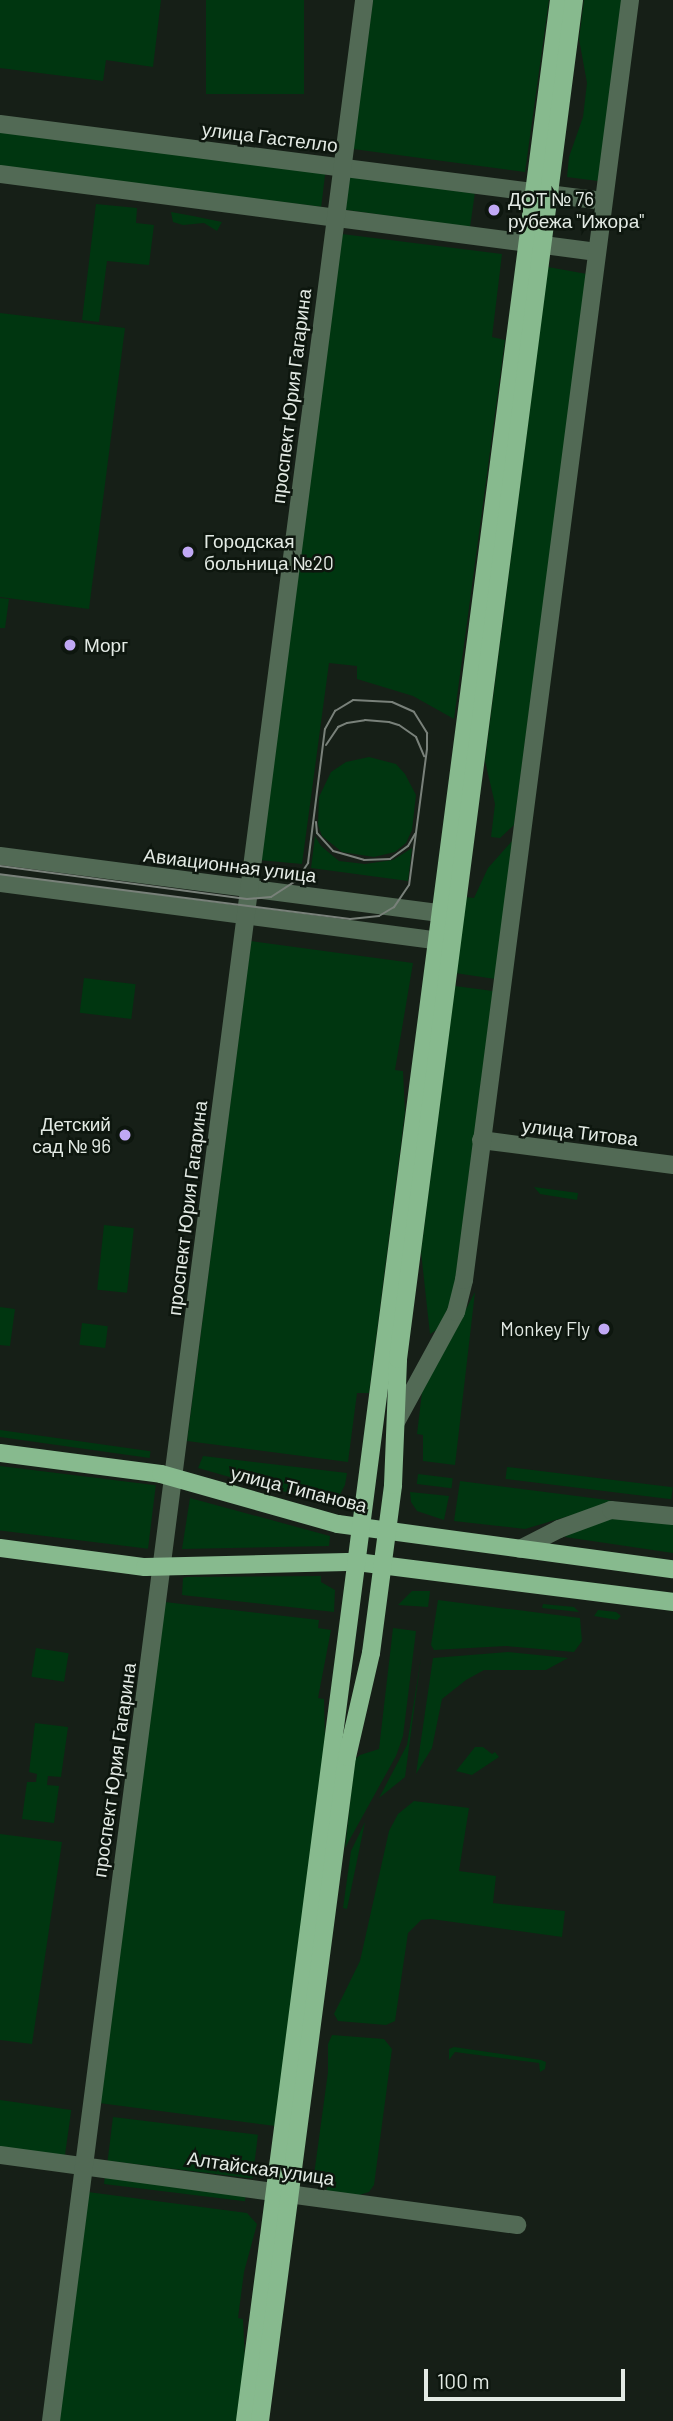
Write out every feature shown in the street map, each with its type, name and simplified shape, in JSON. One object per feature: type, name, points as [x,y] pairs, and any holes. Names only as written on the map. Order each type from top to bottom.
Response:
[{"type":"main road","points":[[542,193],[559,0]]},
{"type":"main road","points":[[260,2421],[282,2192],[361,1527],[448,914],[542,193],[574,0]]},
{"type":"main road","points":[[245,2421],[347,1757],[363,1698],[383,1564],[396,1422],[398,1359],[444,941]]},
{"type":"main road","name":"улица Типанова","points":[[0,1452],[175,1478],[361,1527],[673,1569]]},
{"type":"main road","points":[[0,1548],[145,1567],[357,1562],[383,1564],[673,1602]]},
{"type":"street","name":"проспект Юрия Гагарина","points":[[51,2421],[364,0]]},
{"type":"street","points":[[396,1422],[456,1312],[461,1297],[630,0]]},
{"type":"street","name":"улица Гастелло","points":[[0,124],[542,193]]},
{"type":"street","points":[[0,174],[597,252]]},
{"type":"street","points":[[542,193],[603,201]]},
{"type":"street","name":"Авиационная улица","points":[[0,856],[448,914]]},
{"type":"street","points":[[0,883],[444,941]]},
{"type":"street","name":"улица Титова","points":[[481,1140],[673,1165]]},
{"type":"street","points":[[520,1549],[559,1529],[611,1510],[673,1516]]},
{"type":"street","name":"Алтайская улица","points":[[0,2155],[517,2225]]},
{"type":"green space","points":[[0,0],[161,0],[153,67],[106,60],[103,81],[0,68]]},
{"type":"green space","points":[[206,0],[304,0],[304,94],[206,94]]},
{"type":"green space","points":[[373,0],[549,0],[525,172],[353,149]]},
{"type":"green space","points":[[584,0],[622,0],[598,181],[567,177],[569,157],[583,117],[587,83],[579,39]]},
{"type":"green space","points":[[0,131],[326,171],[321,207],[0,167]]},
{"type":"green space","points":[[350,176],[475,194],[470,227],[345,210]]},
{"type":"green space","points":[[96,204],[137,208],[136,223],[154,225],[149,265],[107,261],[99,322],[82,320]]},
{"type":"green space","points":[[171,212],[222,222],[217,231],[204,223],[183,225],[173,222]]},
{"type":"green space","points":[[342,234],[502,254],[492,337],[505,340],[454,719],[413,696],[357,679],[357,666],[329,663],[302,864],[259,860]]},
{"type":"green space","points":[[548,267],[587,274],[514,825],[500,838],[491,837],[495,804],[485,761]]},
{"type":"green space","points":[[0,313],[125,328],[89,609],[0,597]]},
{"type":"green space","points":[[0,598],[9,599],[5,628],[0,628]]},
{"type":"green space","points":[[369,757],[396,764],[405,774],[416,795],[412,830],[406,843],[395,852],[374,857],[342,852],[322,836],[318,825],[319,797],[331,772],[346,762]]},
{"type":"green space","points":[[315,836],[321,846],[339,861],[365,864],[393,860],[412,848],[408,881],[311,868]]},
{"type":"green space","points":[[513,840],[495,979],[455,973],[465,897],[474,898],[488,868]]},
{"type":"green space","points":[[251,941],[413,963],[395,1070],[403,1071],[405,1112],[369,1393],[357,1393],[348,1462],[187,1441]]},
{"type":"green space","points":[[84,978],[136,984],[131,1019],[80,1013]]},
{"type":"green space","points":[[455,986],[493,991],[453,1297],[438,1329],[430,1334],[421,1252]]},
{"type":"green space","points":[[534,1187],[578,1193],[577,1200],[540,1194]]},
{"type":"green space","points":[[104,1225],[134,1228],[127,1293],[97,1290]]},
{"type":"green space","points":[[475,1292],[455,1465],[423,1461],[423,1435],[417,1434],[422,1392]]},
{"type":"green space","points":[[0,1307],[15,1309],[10,1346],[0,1345]]},
{"type":"green space","points":[[82,1323],[108,1326],[105,1348],[79,1345]]},
{"type":"green space","points":[[0,1430],[151,1451],[150,1458],[0,1437]]},
{"type":"green space","points":[[203,1456],[347,1473],[345,1485],[337,1500],[275,1490],[198,1468]]},
{"type":"green space","points":[[0,1466],[156,1485],[148,1549],[0,1530]]},
{"type":"green space","points":[[507,1467],[673,1487],[671,1499],[506,1479]]},
{"type":"green space","points":[[418,1474],[453,1478],[452,1488],[417,1484]]},
{"type":"green space","points":[[460,1481],[616,1502],[525,1529],[454,1521]]},
{"type":"green space","points":[[410,1492],[449,1496],[444,1520],[417,1511],[411,1502]]},
{"type":"green space","points":[[190,1498],[330,1536],[329,1546],[182,1549]]},
{"type":"green space","points":[[617,1517],[673,1523],[673,1553],[565,1537],[566,1534]]},
{"type":"green space","points":[[321,1576],[321,1582],[335,1590],[334,1612],[182,1595],[183,1578],[187,1577]]},
{"type":"green space","points":[[412,1591],[430,1591],[428,1607],[398,1605]]},
{"type":"green space","points":[[438,1600],[580,1618],[582,1641],[574,1652],[506,1646],[434,1650],[431,1645]]},
{"type":"green space","points":[[165,1602],[319,1620],[318,1628],[331,1630],[318,1698],[324,1699],[325,1738],[275,2126],[99,2103]]},
{"type":"green space","points":[[543,1604],[574,1607],[579,1612],[542,1608]]},
{"type":"green space","points":[[598,1610],[616,1612],[621,1616],[617,1620],[594,1616]]},
{"type":"green space","points":[[393,1628],[416,1631],[403,1736],[396,1756],[345,1848],[355,1759],[379,1749]]},
{"type":"green space","points":[[36,1648],[69,1653],[64,1682],[31,1677]]},
{"type":"green space","points":[[508,1652],[568,1658],[546,1670],[484,1670],[466,1680],[442,1699],[432,1748],[416,1774],[433,1658]]},
{"type":"green space","points":[[421,1658],[405,1777],[379,1798],[407,1745]]},
{"type":"green space","points":[[35,1723],[68,1727],[61,1777],[48,1776],[47,1785],[59,1786],[54,1823],[22,1819],[27,1782],[36,1782],[37,1774],[29,1772]]},
{"type":"green space","points":[[475,1747],[483,1747],[492,1754],[495,1752],[499,1757],[472,1775],[456,1771]]},
{"type":"green space","points":[[414,1801],[469,1808],[459,1871],[496,1876],[493,1903],[565,1911],[562,1937],[431,1919],[421,1920],[408,1933],[395,2021],[386,2025],[338,2021],[334,2014],[360,1961],[389,1831],[398,1814]]},
{"type":"green space","points":[[365,1822],[347,1909],[343,1908],[351,1851]]},
{"type":"green space","points":[[0,1834],[62,1842],[32,2044],[0,2040]]},
{"type":"green space","points":[[332,2035],[384,2039],[392,2049],[374,2185],[369,2192],[356,2196],[326,2193],[327,2187],[313,2182],[328,2072],[328,2044]]},
{"type":"green space","points":[[454,2047],[541,2060],[546,2062],[545,2069],[540,2072],[539,2063],[455,2052],[449,2060],[449,2049]]},
{"type":"green space","points":[[0,2100],[71,2110],[65,2157],[0,2147]]},
{"type":"green space","points":[[113,2117],[258,2135],[253,2178],[108,2161]]},
{"type":"green space","points":[[105,2176],[246,2193],[245,2201],[104,2184]]},
{"type":"green space","points":[[88,2192],[247,2213],[257,2224],[244,2272],[238,2318],[243,2319],[245,2360],[237,2421],[58,2421]]},
{"type":"tram line","points":[[0,866],[247,899],[271,897],[296,881],[308,863],[325,729],[335,711],[353,700],[392,702],[414,712],[427,733],[409,885],[394,907],[379,916],[350,919],[0,874]]},
{"type":"tram line","points":[[326,745],[338,727],[347,723],[365,720],[389,722],[399,725],[416,737],[424,756]]},
{"type":"tram line","points":[[316,822],[317,833],[333,851],[364,860],[390,859],[408,846],[415,834]]},
{"type":"place","name":"ДОТ № 76 рубежа \"Ижора\"","points":[[494,210]]},
{"type":"place","name":"Городская больница №20","points":[[188,552]]},
{"type":"place","name":"Морг","points":[[70,645]]},
{"type":"place","name":"Детский сад № 96","points":[[125,1135]]},
{"type":"place","name":"Monkey Fly","points":[[604,1329]]}]
